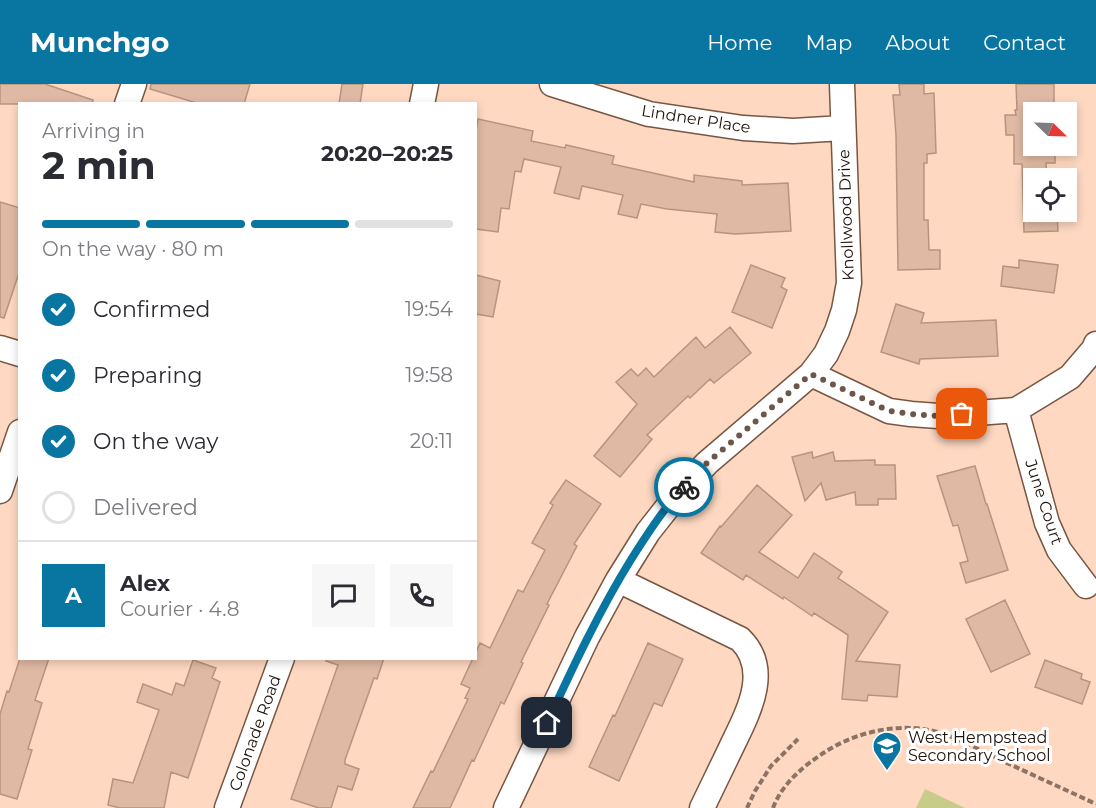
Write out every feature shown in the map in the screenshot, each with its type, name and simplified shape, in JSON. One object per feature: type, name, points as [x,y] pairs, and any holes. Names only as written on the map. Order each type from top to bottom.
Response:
[{"type":"street","points":[[128,102],[134,84]]},
{"type":"street","points":[[422,102],[426,84]]},
{"type":"street","name":"Lindner Place","points":[[552,84],[661,116],[743,128],[793,131],[843,128]]},
{"type":"street","name":"Knollwood Drive","points":[[506,808],[587,637],[618,580],[648,532],[678,494],[707,463],[811,374],[826,354],[837,331],[849,283],[842,84]]},
{"type":"street","points":[[811,374],[889,411],[938,416],[1016,410],[1070,376],[1094,350],[1096,344]]},
{"type":"street","points":[[0,348],[18,353]]},
{"type":"street","name":"June Court","points":[[1016,410],[1047,523],[1059,550],[1086,586]]},
{"type":"street","points":[[0,491],[18,438]]},
{"type":"street","points":[[618,580],[740,639],[752,655],[756,680],[747,715],[702,808]]},
{"type":"street","name":"Colonade Road","points":[[227,808],[281,660]]},
{"type":"path","points":[[773,808],[786,785],[808,763],[833,747],[860,735],[886,729],[912,728],[945,734],[1096,804]]},
{"type":"path","points":[[747,808],[771,766],[798,739]]},
{"type":"green space","points":[[925,789],[965,808],[916,808]]},
{"type":"building","points":[[0,84],[45,84],[93,100],[92,102],[0,104]]},
{"type":"building","points":[[151,84],[250,84],[245,102],[193,102],[150,89]]},
{"type":"building","points":[[342,84],[363,84],[360,102],[339,102]]},
{"type":"building","points":[[899,84],[924,84],[924,94],[934,93],[936,153],[927,154],[927,163],[924,163],[924,220],[928,220],[929,250],[940,250],[940,269],[898,270],[896,135],[893,95],[900,95]]},
{"type":"building","points":[[1016,84],[1054,84],[1054,102],[1023,102],[1023,156],[1055,156],[1055,163],[1046,163],[1046,168],[1023,168],[1023,198],[1022,164],[1014,164],[1014,135],[1006,135],[1005,115],[1016,115],[1015,110],[1017,110]]},
{"type":"building","points":[[478,119],[533,131],[531,141],[565,148],[566,145],[614,156],[612,164],[694,182],[694,175],[742,181],[742,185],[788,183],[791,231],[735,234],[715,232],[717,214],[641,204],[637,218],[618,214],[623,195],[582,186],[579,199],[554,193],[561,167],[524,159],[521,172],[515,171],[509,209],[501,208],[498,232],[477,229]]},
{"type":"building","points":[[0,202],[18,207],[18,276],[4,318],[0,317]]},
{"type":"building","points":[[1024,222],[1058,222],[1058,231],[1024,232]]},
{"type":"building","points":[[1019,260],[1058,265],[1054,293],[1001,286],[1003,266],[1019,268]]},
{"type":"building","points":[[751,265],[785,278],[781,287],[787,290],[772,328],[732,312]]},
{"type":"building","points":[[477,275],[500,281],[493,317],[477,314]]},
{"type":"building","points":[[896,304],[924,313],[921,323],[996,320],[998,356],[920,359],[919,364],[881,352]]},
{"type":"building","points":[[730,327],[751,353],[714,383],[710,379],[690,398],[688,396],[647,435],[652,439],[620,477],[594,456],[637,404],[616,382],[631,369],[638,376],[646,368],[654,377],[696,337],[705,348]]},
{"type":"building","points":[[812,452],[813,458],[833,452],[835,461],[875,460],[875,465],[895,465],[896,499],[878,499],[878,505],[856,505],[855,492],[826,500],[821,483],[805,501],[792,457]]},
{"type":"building","points":[[975,466],[1008,570],[966,583],[960,563],[968,561],[958,525],[953,526],[937,476]]},
{"type":"building","points":[[566,480],[601,504],[574,544],[577,546],[547,604],[549,605],[521,662],[523,663],[504,704],[501,702],[450,808],[413,808],[468,699],[465,698],[470,688],[461,684],[472,660],[477,660],[480,643],[490,648],[518,590],[523,592],[545,550],[532,543],[553,505],[550,503]]},
{"type":"building","points":[[757,485],[792,515],[759,552],[798,578],[814,553],[842,572],[838,578],[888,612],[856,661],[900,665],[897,697],[868,695],[867,701],[842,699],[848,635],[814,613],[812,616],[784,597],[783,599],[746,575],[743,580],[701,553],[720,526]]},
{"type":"building","points":[[1005,600],[1030,654],[991,672],[966,619]]},
{"type":"building","points":[[648,643],[683,659],[662,706],[654,703],[619,781],[589,767]]},
{"type":"building","points":[[19,660],[48,660],[35,700],[42,703],[28,749],[32,750],[17,799],[0,794],[0,714],[7,691],[9,692]]},
{"type":"building","points":[[193,660],[216,668],[212,678],[220,682],[188,778],[171,772],[164,808],[120,808],[108,805],[113,779],[133,783],[159,710],[137,702],[143,684],[172,695],[176,683],[184,686]]},
{"type":"building","points":[[383,660],[377,679],[374,678],[345,760],[345,764],[359,769],[352,790],[338,786],[331,808],[319,808],[291,799],[338,665],[326,661]]},
{"type":"building","points":[[1045,660],[1082,674],[1081,679],[1090,682],[1082,704],[1035,687]]},
{"type":"way so far","points":[[684,487],[707,463],[811,374],[889,411],[938,416],[962,414]]},
{"type":"place","name":"West Hempstead Secondary School","points":[[887,772]]},
{"type":"route","points":[[547,723],[587,637],[618,580],[648,532],[684,487]]}]
